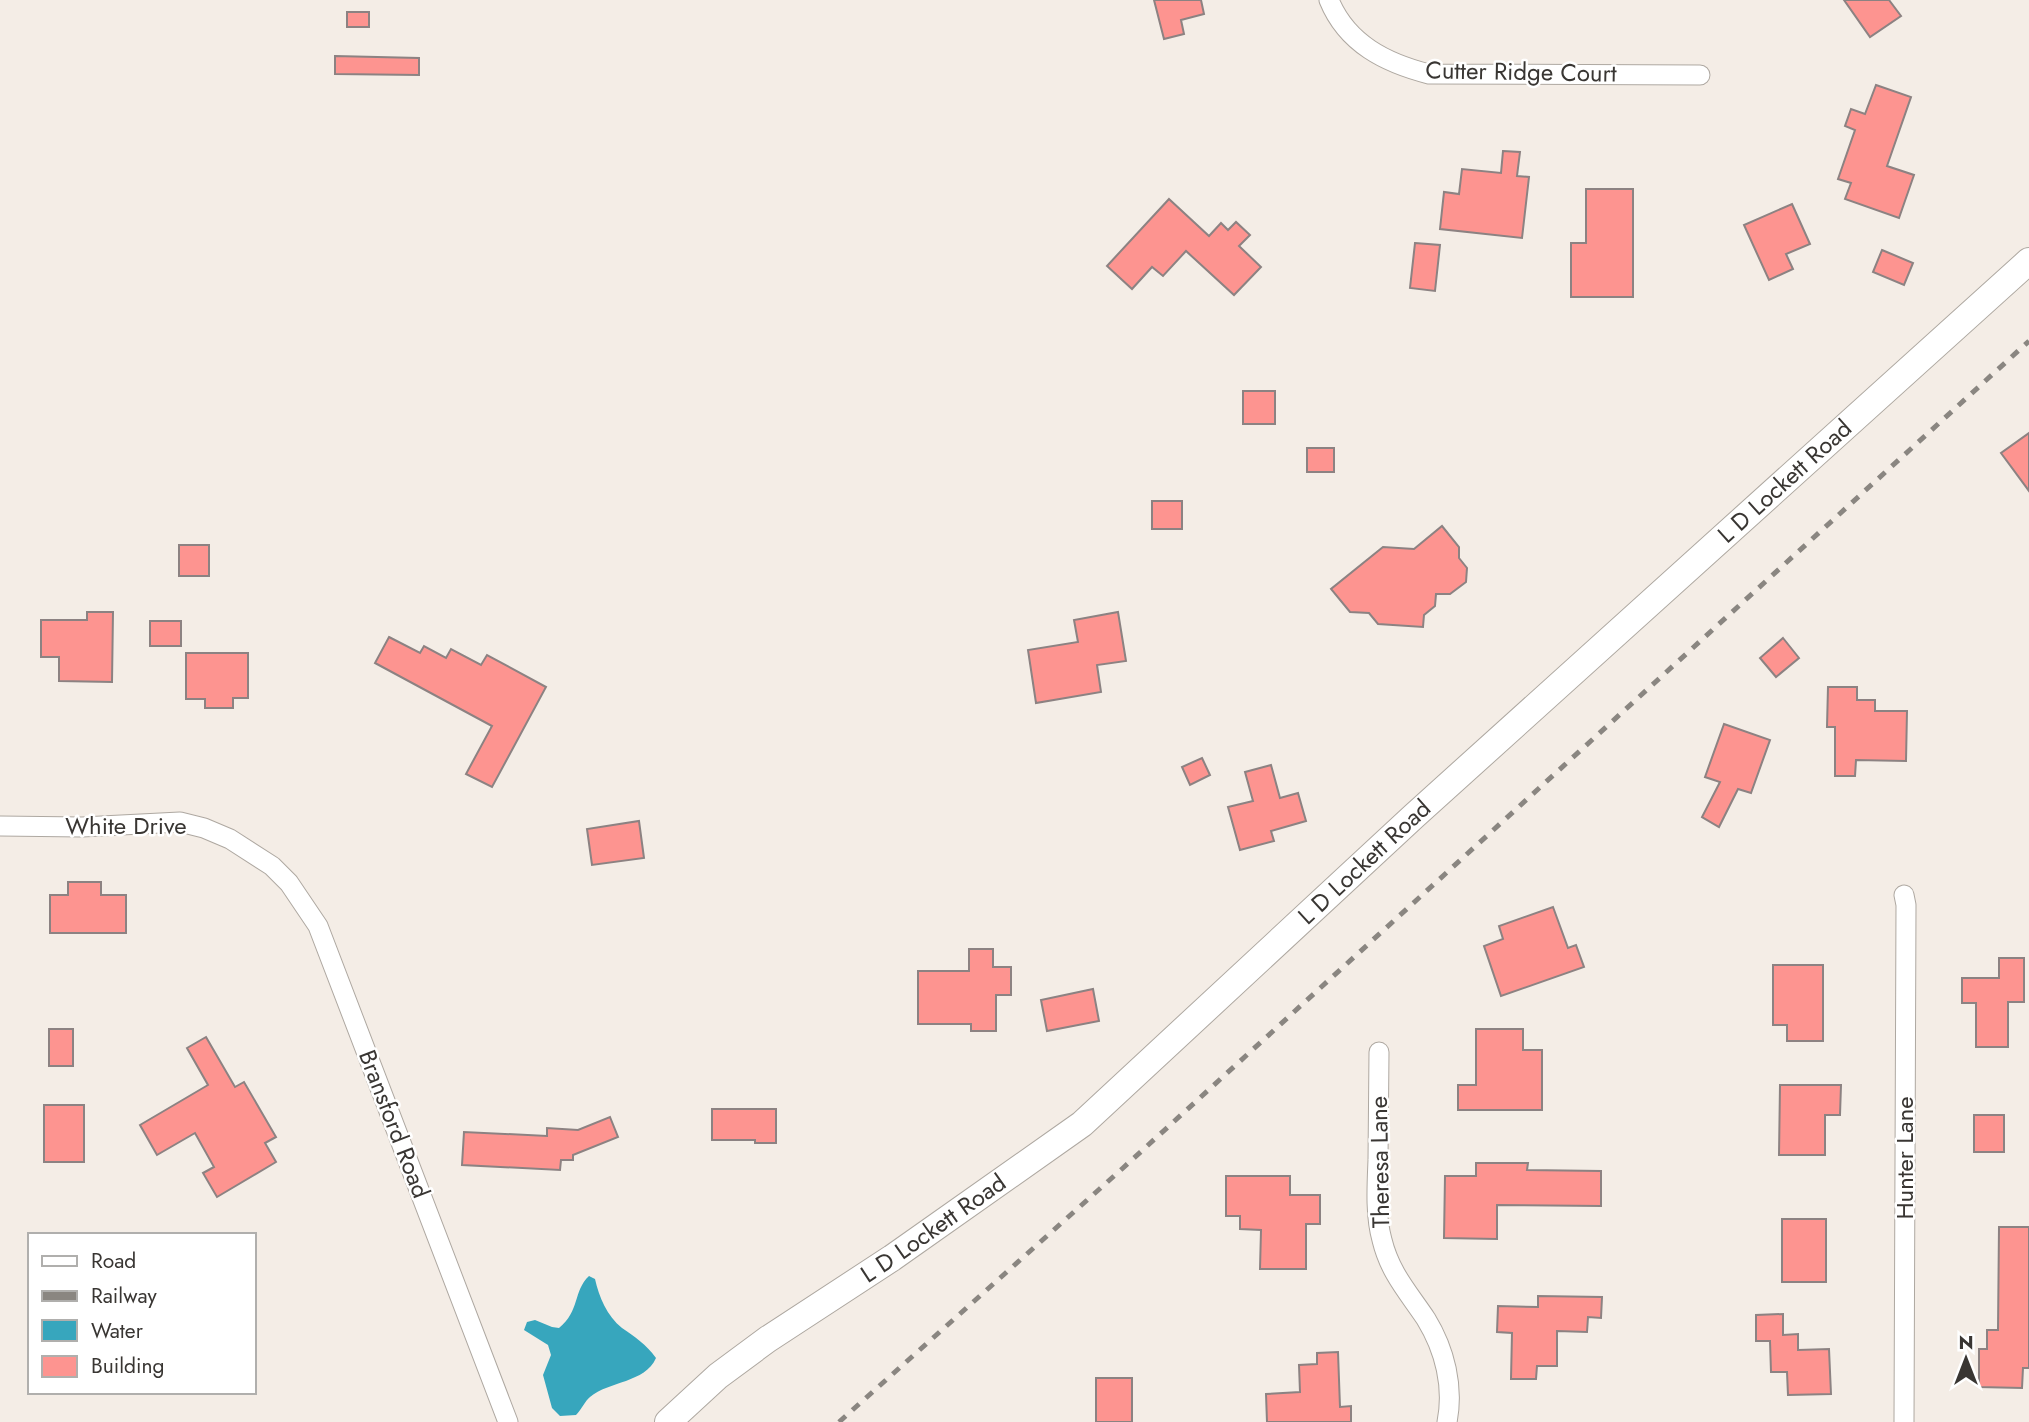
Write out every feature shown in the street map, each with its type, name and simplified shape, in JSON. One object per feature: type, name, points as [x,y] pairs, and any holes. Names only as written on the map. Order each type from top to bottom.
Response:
[{"type":"main road","name":"L D Lockett Road","points":[[668,1422],[718,1376],[768,1339],[892,1258],[1082,1124],[1414,816],[2029,261]]},
{"type":"street","name":"Cutter Ridge Court","points":[[1329,0],[1348,31],[1377,55],[1403,68],[1429,74],[1700,75]]},
{"type":"street","name":"White Drive","points":[[0,825],[82,827],[180,822],[204,828],[246,849]]},
{"type":"street","name":"Bransford Road","points":[[246,849],[272,866],[289,883],[318,926],[508,1422]]},
{"type":"street","name":"Hunter Lane","points":[[1904,1422],[1905,895]]},
{"type":"street","name":"Theresa Lane","points":[[1380,1052],[1377,1194],[1381,1238],[1391,1267],[1427,1322],[1447,1367],[1450,1405],[1447,1422]]},
{"type":"water","points":[[589,1276],[595,1279],[601,1299],[612,1318],[656,1358],[644,1372],[590,1397],[576,1415],[560,1416],[552,1408],[543,1375],[551,1355],[548,1345],[524,1330],[527,1322],[535,1320],[559,1328],[566,1322]]},
{"type":"building","points":[[1154,0],[1201,0],[1204,14],[1181,20],[1184,34],[1164,39]]},
{"type":"building","points":[[1844,0],[1889,0],[1901,16],[1870,37]]},
{"type":"building","points":[[347,12],[369,12],[369,27],[347,27]]},
{"type":"building","points":[[335,56],[419,58],[419,75],[335,74]]},
{"type":"building","points":[[1876,85],[1911,97],[1887,166],[1914,175],[1899,218],[1845,199],[1851,183],[1838,179],[1855,130],[1845,126],[1851,109],[1865,114]]},
{"type":"building","points":[[1503,151],[1520,152],[1517,176],[1529,177],[1522,238],[1440,229],[1444,192],[1459,194],[1462,169],[1501,173]]},
{"type":"building","points":[[1586,189],[1633,189],[1633,297],[1571,297],[1571,243],[1586,243]]},
{"type":"building","points":[[1169,199],[1209,236],[1221,223],[1228,230],[1236,222],[1250,235],[1239,246],[1261,267],[1234,295],[1186,251],[1163,276],[1152,267],[1132,289],[1107,266]]},
{"type":"building","points":[[1792,204],[1810,244],[1786,254],[1793,269],[1769,280],[1744,225]]},
{"type":"building","points":[[1415,243],[1440,245],[1435,291],[1410,288]]},
{"type":"building","points":[[1882,250],[1913,263],[1904,285],[1873,272]]},
{"type":"building","points":[[1243,391],[1275,391],[1275,424],[1243,424]]},
{"type":"building","points":[[2029,433],[2029,491],[2001,453]]},
{"type":"building","points":[[1307,448],[1334,448],[1334,472],[1307,472]]},
{"type":"building","points":[[1152,501],[1182,501],[1182,529],[1152,529]]},
{"type":"building","points":[[1442,526],[1459,547],[1459,558],[1467,568],[1466,582],[1450,594],[1436,594],[1435,606],[1424,615],[1423,627],[1378,624],[1369,613],[1350,612],[1331,589],[1383,547],[1414,549]]},
{"type":"building","points":[[179,545],[209,545],[209,576],[179,576]]},
{"type":"building","points":[[87,612],[113,612],[112,682],[59,681],[59,657],[41,657],[41,620],[87,620]]},
{"type":"building","points":[[1118,612],[1126,661],[1097,665],[1101,692],[1036,703],[1028,650],[1078,642],[1074,620]]},
{"type":"building","points":[[150,621],[181,621],[181,646],[150,646]]},
{"type":"building","points":[[389,637],[420,653],[424,646],[446,658],[451,649],[481,665],[487,655],[546,687],[492,787],[466,774],[492,726],[375,663]]},
{"type":"building","points":[[1783,638],[1799,658],[1776,677],[1760,658]]},
{"type":"building","points":[[186,653],[248,653],[248,698],[233,698],[233,708],[205,708],[205,699],[186,699]]},
{"type":"building","points":[[1828,687],[1857,687],[1857,700],[1875,700],[1875,711],[1907,711],[1906,761],[1856,760],[1855,776],[1835,776],[1835,727],[1827,727]]},
{"type":"building","points":[[1724,724],[1770,740],[1751,793],[1738,789],[1719,827],[1702,817],[1720,782],[1705,777]]},
{"type":"building","points":[[1202,758],[1210,775],[1190,785],[1182,767]]},
{"type":"building","points":[[1271,765],[1280,798],[1298,793],[1306,821],[1271,831],[1274,841],[1240,850],[1228,807],[1253,801],[1245,772]]},
{"type":"building","points":[[639,821],[644,858],[592,865],[587,829]]},
{"type":"building","points":[[68,882],[101,882],[101,895],[126,895],[126,933],[50,933],[50,895],[68,895]]},
{"type":"building","points":[[1553,907],[1568,948],[1576,945],[1584,967],[1501,996],[1484,946],[1503,939],[1499,926]]},
{"type":"building","points":[[969,949],[993,949],[993,967],[1011,967],[1011,995],[996,995],[996,1031],[971,1031],[971,1024],[918,1024],[918,971],[969,971]]},
{"type":"building","points":[[1999,958],[2024,958],[2024,1002],[2008,1002],[2008,1047],[1976,1047],[1976,1003],[1962,1003],[1962,978],[1999,978]]},
{"type":"building","points":[[1773,965],[1823,965],[1823,1041],[1787,1041],[1787,1025],[1773,1025]]},
{"type":"building","points":[[1093,989],[1099,1021],[1047,1031],[1041,1000]]},
{"type":"building","points":[[49,1029],[73,1029],[73,1066],[49,1066]]},
{"type":"building","points":[[1476,1029],[1523,1029],[1523,1050],[1542,1050],[1542,1110],[1458,1110],[1458,1085],[1476,1085]]},
{"type":"building","points":[[206,1037],[235,1087],[244,1082],[276,1137],[265,1143],[276,1162],[217,1197],[203,1173],[214,1167],[195,1133],[157,1155],[140,1125],[208,1085],[187,1048]]},
{"type":"building","points":[[1780,1085],[1841,1085],[1840,1115],[1825,1115],[1825,1155],[1779,1155]]},
{"type":"building","points":[[44,1105],[84,1105],[84,1162],[44,1162]]},
{"type":"building","points":[[712,1109],[776,1109],[776,1143],[712,1140]]},
{"type":"building","points":[[1974,1115],[2004,1115],[2004,1152],[1974,1152]]},
{"type":"building","points":[[610,1117],[618,1137],[573,1155],[573,1160],[561,1160],[560,1170],[462,1165],[464,1132],[547,1136],[547,1128],[578,1130]]},
{"type":"building","points":[[1476,1163],[1528,1163],[1527,1170],[1601,1171],[1601,1206],[1497,1205],[1497,1239],[1444,1238],[1445,1176],[1476,1176]]},
{"type":"building","points":[[1226,1176],[1290,1176],[1290,1195],[1320,1195],[1320,1224],[1306,1224],[1306,1269],[1260,1269],[1261,1230],[1240,1229],[1240,1216],[1226,1216]]},
{"type":"building","points":[[1782,1219],[1826,1219],[1826,1282],[1782,1282]]},
{"type":"building","points":[[1999,1227],[2029,1227],[2029,1368],[2023,1368],[2022,1388],[1979,1387],[1979,1349],[1987,1349],[1987,1330],[1998,1330]]},
{"type":"building","points":[[1538,1296],[1602,1297],[1601,1318],[1588,1317],[1587,1332],[1557,1331],[1557,1366],[1537,1366],[1536,1379],[1511,1379],[1512,1333],[1497,1332],[1498,1306],[1538,1307]]},
{"type":"building","points":[[1783,1314],[1783,1335],[1798,1334],[1798,1350],[1829,1349],[1831,1394],[1788,1395],[1787,1372],[1771,1372],[1770,1341],[1756,1341],[1756,1315]]},
{"type":"building","points":[[1338,1352],[1340,1407],[1351,1406],[1351,1422],[1267,1422],[1266,1394],[1300,1392],[1299,1365],[1317,1364],[1317,1353]]},
{"type":"building","points":[[1096,1378],[1132,1378],[1132,1422],[1096,1422]]},
{"type":"railway","points":[[839,1422],[1123,1168],[2029,341]]}]
